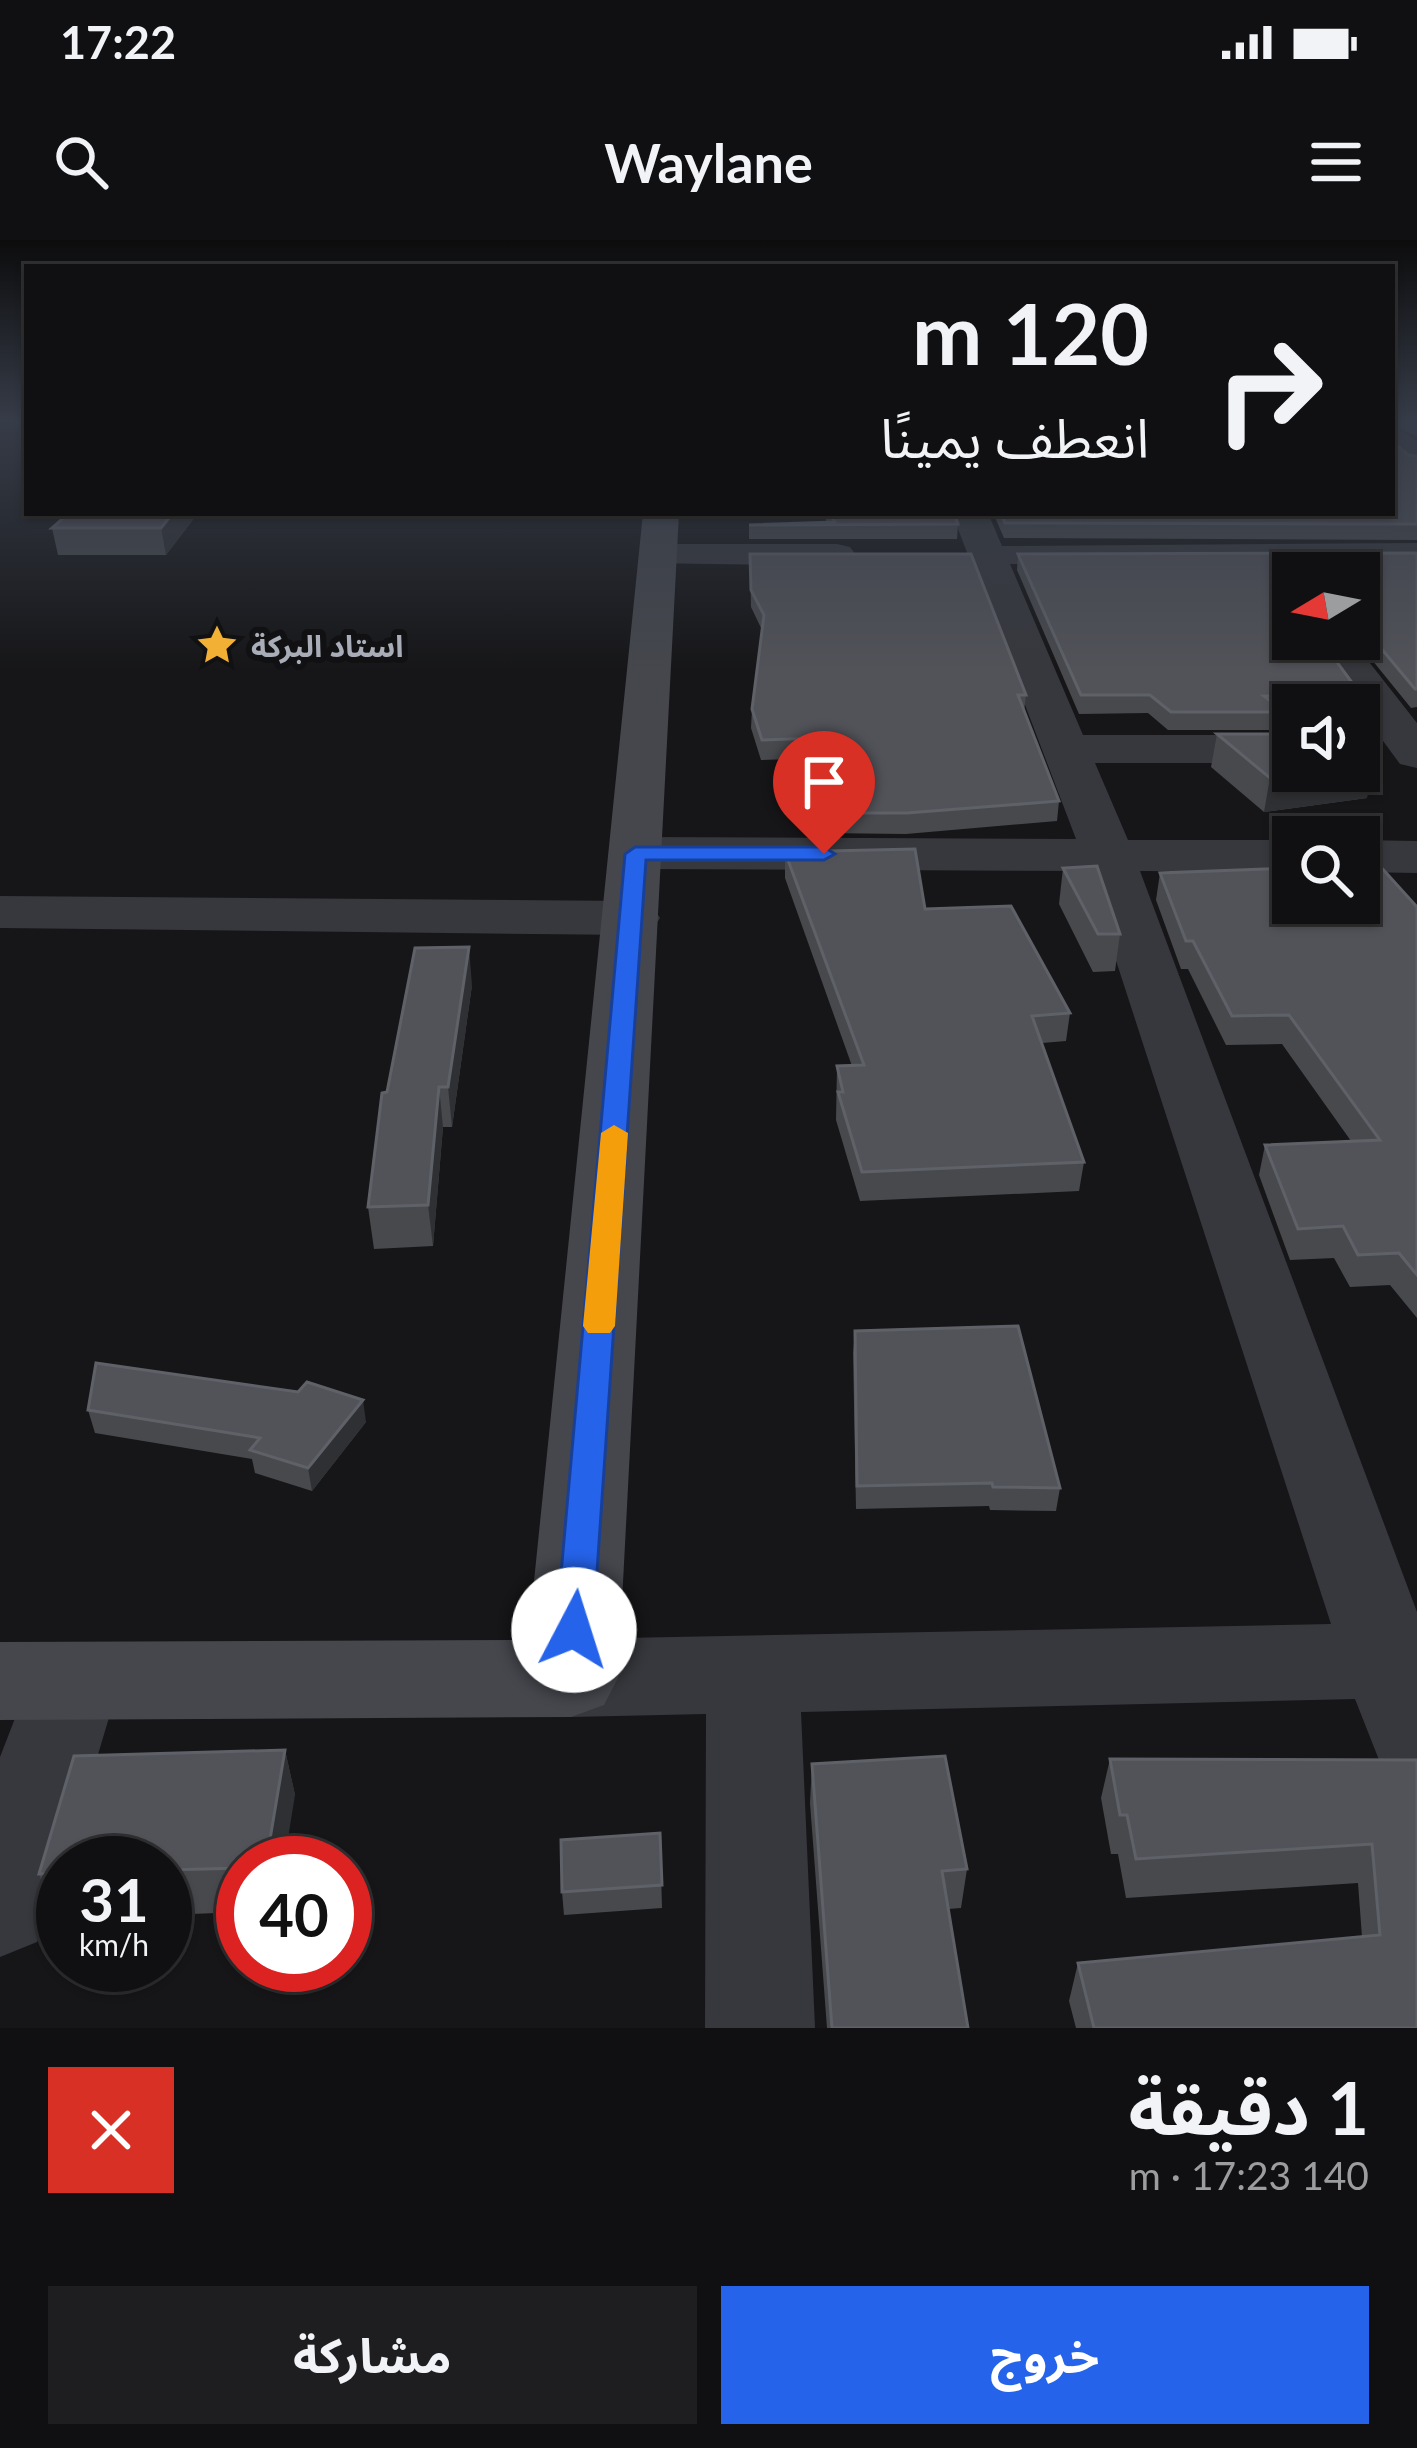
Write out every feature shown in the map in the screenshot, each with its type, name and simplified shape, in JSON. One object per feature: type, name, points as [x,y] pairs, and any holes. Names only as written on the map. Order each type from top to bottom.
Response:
[{"type":"street","points":[[1234,516],[1272,566]]},
{"type":"street","points":[[571,1678],[659,534],[869,555]]},
{"type":"street","points":[[0,1909],[36,1681],[753,1675],[1407,1687],[1108,854],[1066,749],[966,541],[1263,554],[1417,554]]},
{"type":"street","points":[[1345,660],[1415,751]]},
{"type":"street","points":[[1066,749],[1272,749]]},
{"type":"street","points":[[1380,749],[1415,751]]},
{"type":"street","points":[[635,854],[1272,856]]},
{"type":"street","points":[[1380,856],[1417,856]]},
{"type":"street","points":[[0,912],[632,918]]},
{"type":"street","points":[[753,1675],[760,2028]]},
{"type":"building","points":[[1395,504],[1417,504],[1417,524],[1005,523],[1002,516],[1395,516]]},
{"type":"building","points":[[66,516],[171,516],[161,528],[52,528]]},
{"type":"building","points":[[831,516],[955,516],[958,524],[749,525],[835,522]]},
{"type":"building","points":[[1272,553],[1272,660],[1335,660],[1353,684],[1272,684],[1272,696],[1264,696],[1272,702],[1272,712],[1171,712],[1150,695],[1081,695],[1018,554]]},
{"type":"building","points":[[1380,553],[1417,553],[1417,689],[1380,647]]},
{"type":"building","points":[[750,554],[971,554],[1026,695],[1018,695],[1059,801],[907,813],[823,813],[820,738],[762,740],[752,709],[764,615],[751,590]]},
{"type":"building","points":[[1217,734],[1272,734],[1270,778]]},
{"type":"building","points":[[915,849],[925,909],[1011,906],[1070,1013],[1032,1016],[1084,1162],[862,1172],[838,1092],[843,1092],[837,1066],[864,1065],[785,852]]},
{"type":"building","points":[[1097,866],[1120,934],[1098,934],[1063,868]]},
{"type":"building","points":[[1380,866],[1417,907],[1417,1275],[1399,1253],[1358,1255],[1343,1226],[1298,1229],[1265,1145],[1380,1140],[1289,1015],[1232,1016],[1193,941],[1186,941],[1160,873],[1272,869],[1272,924],[1380,924]]},
{"type":"building","points":[[469,947],[448,1087],[439,1087],[428,1205],[368,1207],[382,1093],[387,1092],[415,948]]},
{"type":"building","points":[[1018,1326],[1060,1488],[993,1487],[992,1483],[857,1486],[855,1331]]},
{"type":"building","points":[[96,1363],[298,1392],[307,1382],[363,1400],[308,1468],[250,1450],[260,1438],[88,1410]]},
{"type":"building","points":[[285,1750],[271,1836],[216,1836],[216,1869],[192,1869],[192,1836],[50,1836],[74,1756]]},
{"type":"building","points":[[945,1756],[967,1869],[942,1871],[968,2028],[832,2028],[812,1764]]},
{"type":"building","points":[[1110,1759],[1417,1760],[1417,2028],[1094,2028],[1078,1963],[1380,1935],[1372,1844],[1136,1859],[1127,1815],[1120,1815]]},
{"type":"building","points":[[660,1833],[662,1885],[562,1892],[561,1840]]},
{"type":"slow traffic","points":[[599,1326],[614,1133]]},
{"type":"place","name":"استاد البركة","points":[[217,645]]},
{"type":"route","points":[[574,1630],[635,854],[824,854]]}]
